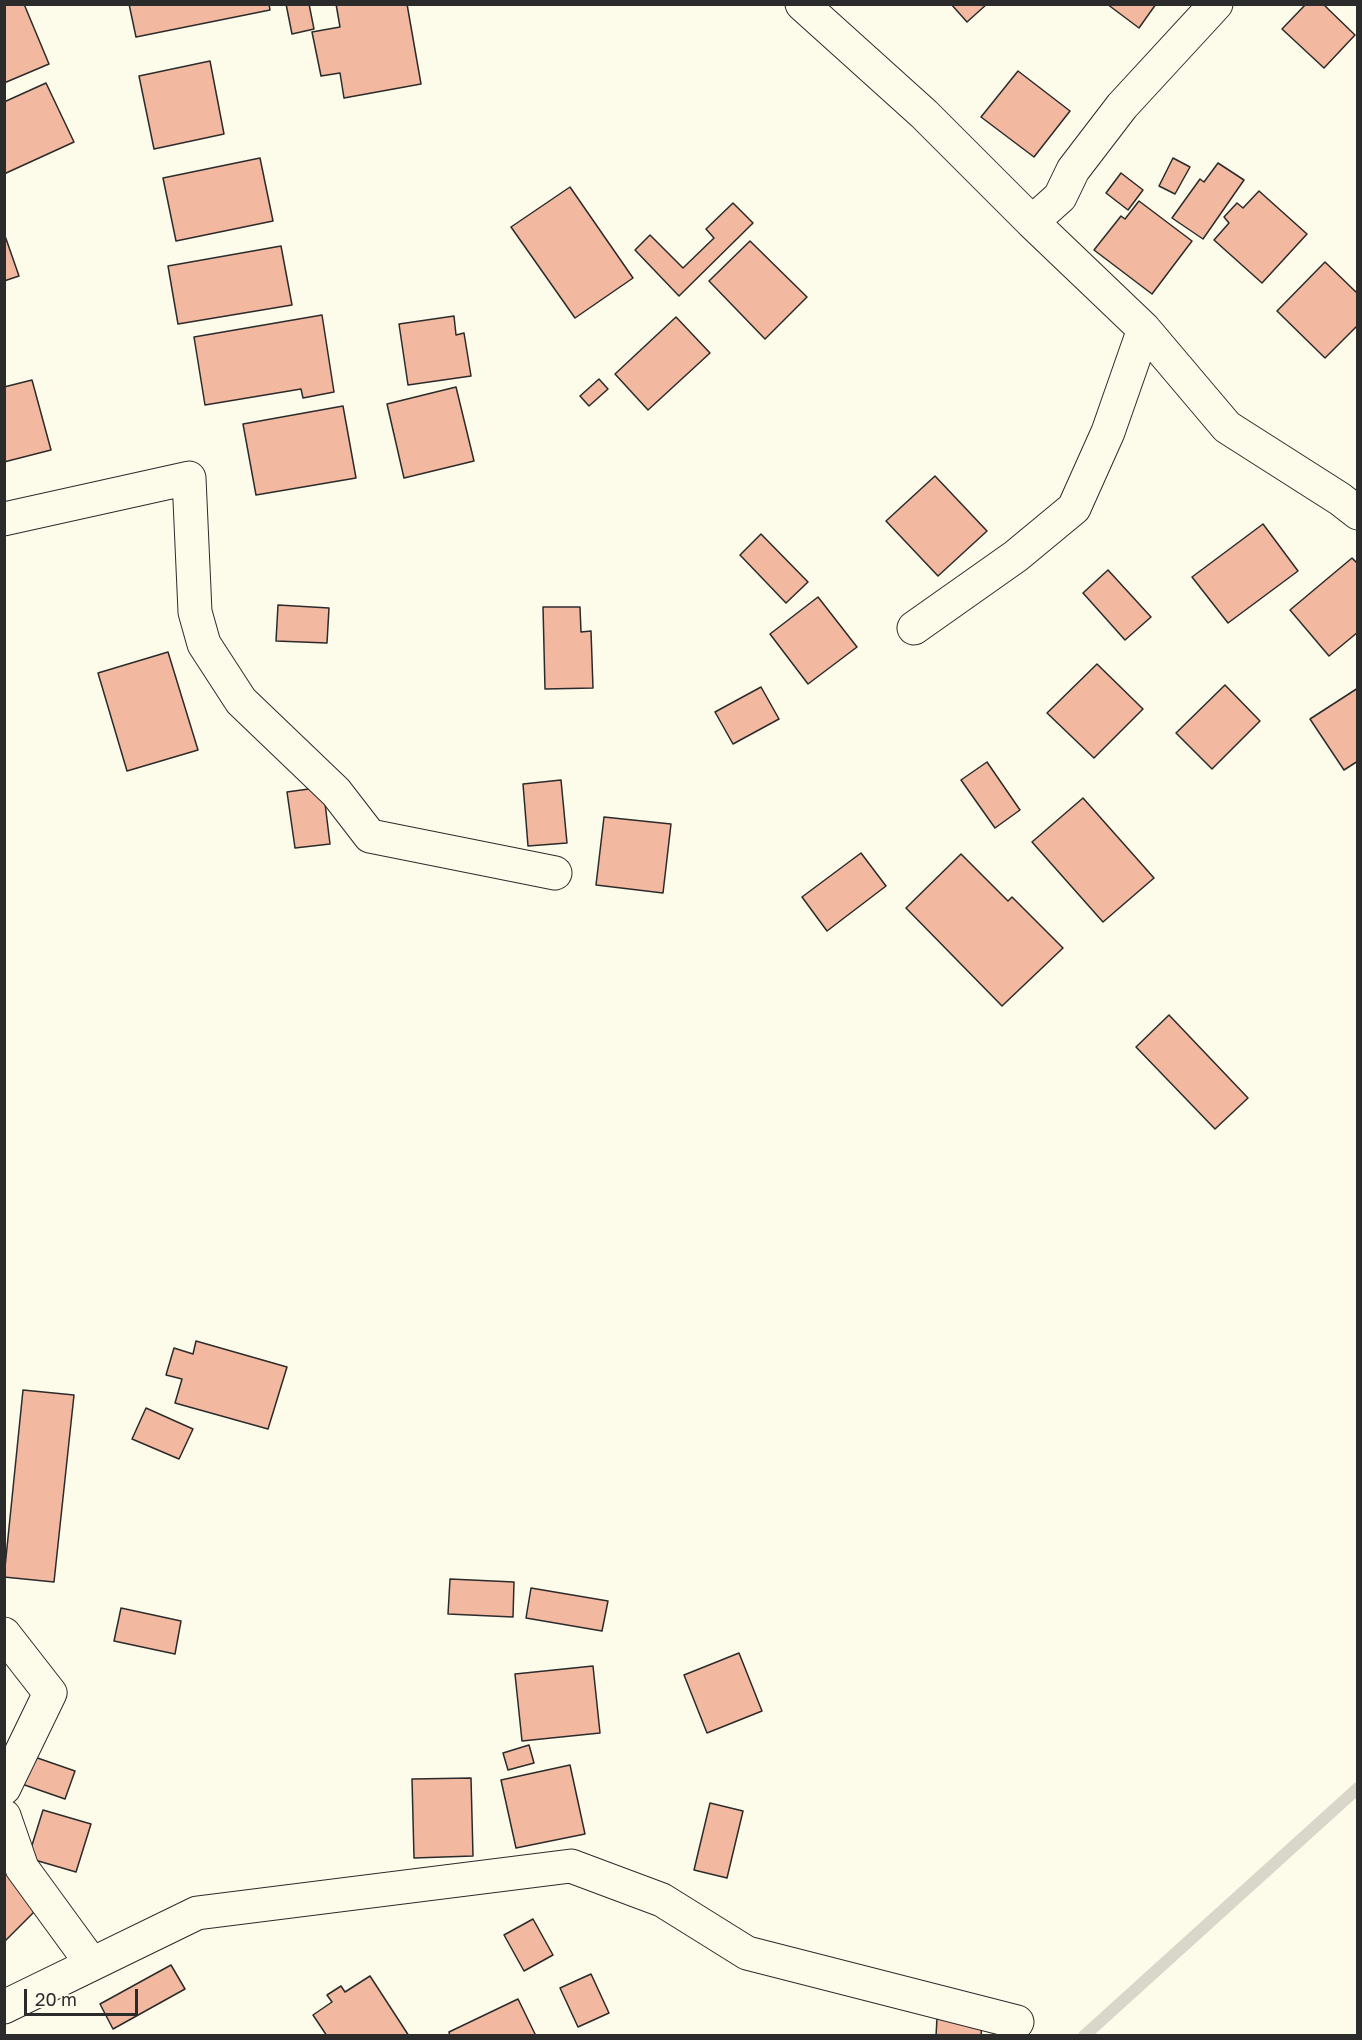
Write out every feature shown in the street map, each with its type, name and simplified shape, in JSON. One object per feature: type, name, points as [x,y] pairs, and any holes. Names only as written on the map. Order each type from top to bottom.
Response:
[{"type":"street","points":[[802,4],[924,114],[1144,329],[1227,427],[1340,499],[1358,513]]},
{"type":"street","points":[[1032,222],[1060,197],[1073,170],[1122,106],[1216,4]]},
{"type":"street","points":[[914,628],[1016,556],[1074,508],[1108,432],[1144,329]]},
{"type":"street","points":[[4,519],[189,478],[195,612],[204,644],[241,701],[336,792],[370,836],[555,873]]},
{"type":"street","points":[[4,1634],[50,1693],[4,1788]]},
{"type":"street","points":[[4,1816],[22,1868],[92,1964]]},
{"type":"street","points":[[4,2007],[197,1913],[572,1866],[662,1900],[747,1953],[1017,2022]]},
{"type":"building","points":[[24,4],[49,64],[4,83],[4,6]]},
{"type":"building","points":[[129,4],[269,4],[270,10],[136,37]]},
{"type":"building","points":[[286,4],[309,4],[314,29],[292,34]]},
{"type":"building","points":[[336,4],[407,4],[421,84],[344,98],[340,73],[321,76],[312,32],[340,27]]},
{"type":"building","points":[[951,4],[987,4],[967,22]]},
{"type":"building","points":[[1107,4],[1156,4],[1139,28]]},
{"type":"building","points":[[1306,4],[1323,4],[1355,35],[1324,68],[1282,29]]},
{"type":"building","points":[[210,61],[224,134],[154,149],[139,76]]},
{"type":"building","points":[[1018,71],[1070,111],[1034,157],[981,117]]},
{"type":"building","points":[[46,83],[74,142],[4,174],[4,102]]},
{"type":"building","points":[[260,158],[273,221],[176,241],[163,178]]},
{"type":"building","points":[[1173,158],[1190,167],[1175,194],[1159,186]]},
{"type":"building","points":[[1218,163],[1244,180],[1203,239],[1172,218],[1200,179],[1204,182]]},
{"type":"building","points":[[1121,173],[1143,190],[1128,210],[1106,193]]},
{"type":"building","points":[[570,187],[633,278],[575,318],[511,227]]},
{"type":"building","points":[[1259,191],[1307,234],[1262,283],[1214,240],[1229,223],[1224,217],[1237,203],[1243,208]]},
{"type":"building","points":[[1139,201],[1192,241],[1152,294],[1094,250],[1121,216],[1125,219]]},
{"type":"building","points":[[733,203],[753,223],[679,296],[635,250],[650,235],[683,268],[714,238],[706,229]]},
{"type":"building","points":[[4,233],[19,276],[4,281]]},
{"type":"building","points":[[750,241],[807,297],[765,339],[709,281]]},
{"type":"building","points":[[281,246],[292,305],[178,324],[168,266]]},
{"type":"building","points":[[1325,262],[1358,294],[1358,325],[1325,358],[1277,311]]},
{"type":"building","points":[[322,315],[334,392],[303,398],[301,389],[205,405],[194,337]]},
{"type":"building","points":[[454,316],[456,335],[464,333],[471,376],[408,385],[399,324]]},
{"type":"building","points":[[676,317],[710,353],[648,410],[615,374]]},
{"type":"building","points":[[599,379],[608,389],[589,406],[580,396]]},
{"type":"building","points":[[32,380],[51,450],[4,462],[4,387]]},
{"type":"building","points":[[456,387],[474,461],[404,478],[387,404]]},
{"type":"building","points":[[343,406],[356,478],[256,495],[243,424]]},
{"type":"building","points":[[935,476],[987,531],[938,576],[886,521]]},
{"type":"building","points":[[1263,524],[1298,571],[1228,623],[1192,577]]},
{"type":"building","points":[[761,534],[808,582],[786,603],[740,555]]},
{"type":"building","points":[[1352,558],[1358,564],[1358,632],[1329,656],[1290,610]]},
{"type":"building","points":[[1108,570],[1151,617],[1125,640],[1083,593]]},
{"type":"building","points":[[818,597],[857,647],[808,684],[770,634]]},
{"type":"building","points":[[278,605],[329,608],[327,643],[276,641]]},
{"type":"building","points":[[543,607],[580,607],[581,632],[591,631],[593,688],[545,689]]},
{"type":"building","points":[[168,652],[198,750],[127,771],[98,673]]},
{"type":"building","points":[[1097,664],[1143,709],[1094,758],[1047,713]]},
{"type":"building","points":[[1225,685],[1260,721],[1212,769],[1176,733]]},
{"type":"building","points":[[761,687],[779,719],[733,744],[715,712]]},
{"type":"building","points":[[1358,688],[1358,761],[1344,770],[1310,719]]},
{"type":"building","points":[[987,762],[1020,810],[995,828],[961,780]]},
{"type":"building","points":[[561,780],[567,843],[528,846],[523,784]]},
{"type":"building","points":[[323,787],[330,844],[295,848],[287,792]]},
{"type":"building","points":[[1083,798],[1154,878],[1103,922],[1032,842]]},
{"type":"building","points":[[604,817],[671,824],[663,893],[596,885]]},
{"type":"building","points":[[861,853],[886,886],[827,931],[802,897]]},
{"type":"building","points":[[961,854],[1008,901],[1012,897],[1063,948],[1002,1006],[906,908]]},
{"type":"building","points":[[1169,1015],[1248,1098],[1215,1129],[1136,1047]]},
{"type":"building","points":[[196,1341],[287,1367],[268,1429],[175,1403],[182,1379],[166,1375],[174,1348],[193,1354]]},
{"type":"building","points":[[23,1390],[74,1395],[54,1582],[4,1577]]},
{"type":"building","points":[[146,1408],[193,1429],[179,1459],[132,1439]]},
{"type":"building","points":[[450,1579],[514,1582],[513,1617],[448,1614]]},
{"type":"building","points":[[531,1588],[608,1601],[602,1631],[526,1618]]},
{"type":"building","points":[[121,1608],[181,1621],[175,1654],[114,1641]]},
{"type":"building","points":[[739,1653],[762,1711],[707,1733],[684,1675]]},
{"type":"building","points":[[593,1666],[600,1733],[522,1741],[515,1674]]},
{"type":"building","points":[[529,1745],[534,1763],[508,1770],[503,1753]]},
{"type":"building","points":[[26,1754],[75,1771],[65,1799],[16,1782]]},
{"type":"building","points":[[570,1765],[585,1834],[516,1848],[501,1780]]},
{"type":"building","points":[[471,1778],[473,1856],[414,1858],[412,1779]]},
{"type":"building","points":[[710,1803],[743,1811],[727,1878],[694,1870]]},
{"type":"building","points":[[43,1810],[91,1824],[76,1872],[28,1858]]},
{"type":"building","points":[[4,1866],[42,1904],[4,1942]]},
{"type":"building","points":[[533,1919],[553,1955],[524,1971],[504,1935]]},
{"type":"building","points":[[171,1965],[185,1989],[113,2029],[100,2004]]},
{"type":"building","points":[[591,1974],[609,2013],[578,2027],[560,1988]]},
{"type":"building","points":[[370,1976],[409,2036],[327,2036],[313,2015],[332,2002],[327,1995],[341,1986],[345,1992]]},
{"type":"building","points":[[518,1999],[536,2036],[450,2036],[449,2032]]},
{"type":"building","points":[[937,2018],[982,2020],[981,2036],[936,2036]]},
{"type":"waterway","points":[[1084,2036],[1358,1788]]}]
